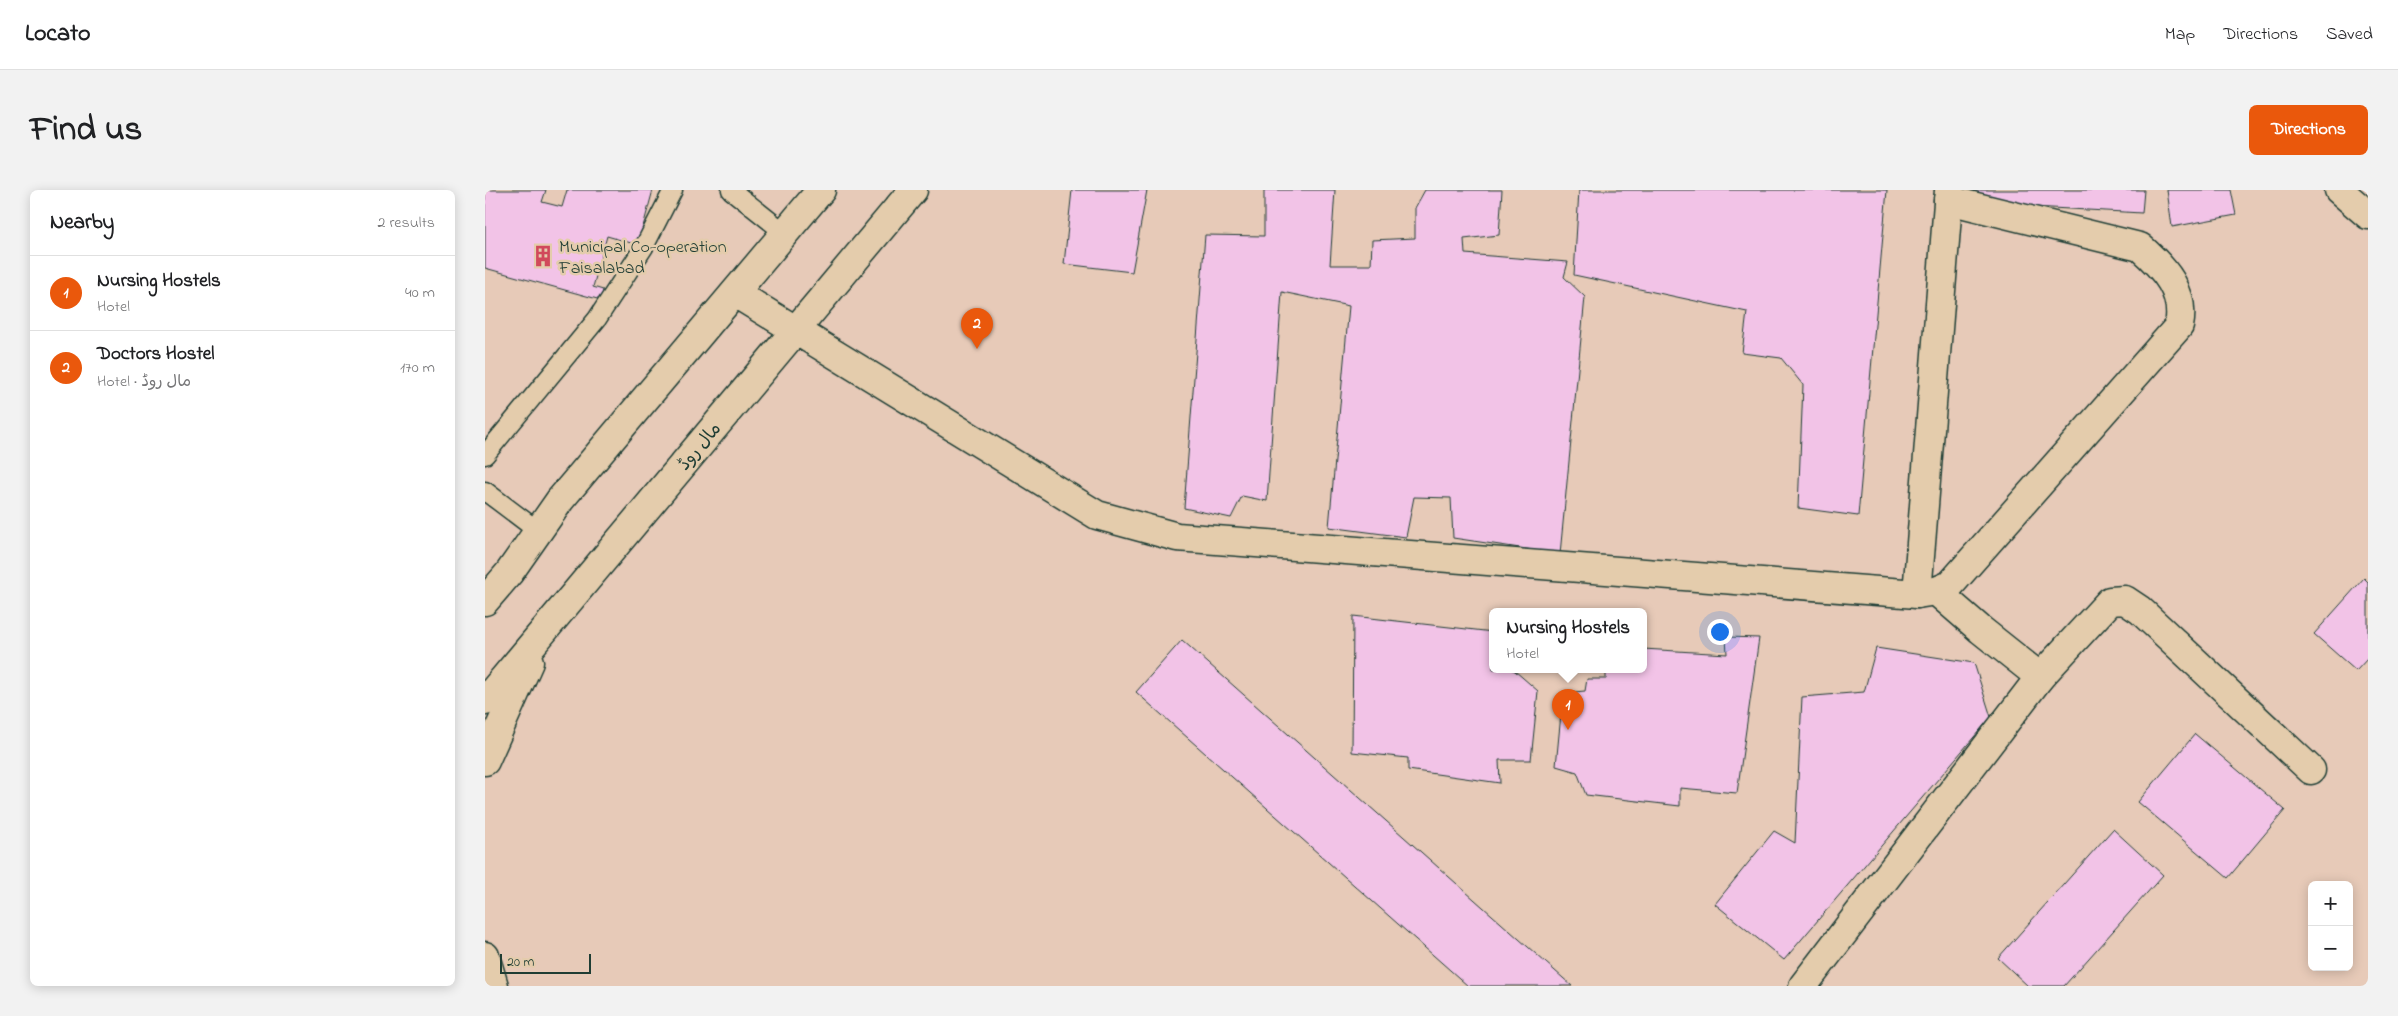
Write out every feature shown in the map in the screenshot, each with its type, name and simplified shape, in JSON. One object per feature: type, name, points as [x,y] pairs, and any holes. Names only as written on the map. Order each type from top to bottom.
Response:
[{"type":"street","points":[[485,600],[509,573],[560,500],[821,190]]},
{"type":"street","name":"مال روڈ","points":[[485,701],[913,190]]},
{"type":"street","points":[[2339,190],[2368,215]]},
{"type":"street","points":[[735,293],[1097,515],[1177,537],[1926,592],[1950,585],[2179,326],[2181,312],[2179,295],[2161,265],[2140,247],[1948,195],[1926,592]]},
{"type":"street","points":[[485,587],[509,573]]},
{"type":"street","points":[[1926,592],[1981,630],[2040,677]]},
{"type":"street","points":[[1803,986],[2040,677],[2110,601],[2125,600],[2140,610],[2311,770]]},
{"type":"street","points":[[485,761],[543,631]]},
{"type":"street","points":[[485,956],[494,986]]},
{"type":"lane","points":[[485,455],[597,319],[644,247],[673,190]]},
{"type":"lane","points":[[731,190],[785,233]]},
{"type":"lane","points":[[485,491],[538,531]]},
{"type":"building","name":"Municipal Co-operation Faisalabad","points":[[485,190],[546,190],[542,202],[562,207],[567,190],[653,190],[638,245],[607,236],[593,287],[603,290],[601,300],[485,268]]},
{"type":"building","points":[[1072,190],[1147,190],[1132,272],[1064,264]]},
{"type":"building","points":[[1264,190],[1335,190],[1330,265],[1371,265],[1372,240],[1415,238],[1415,208],[1425,190],[1502,190],[1499,235],[1464,239],[1465,254],[1568,262],[1564,277],[1585,297],[1560,554],[1453,538],[1451,498],[1414,497],[1406,537],[1329,527],[1349,306],[1282,292],[1267,501],[1242,496],[1231,518],[1184,508],[1205,235],[1264,236]]},
{"type":"building","points":[[1579,190],[1887,190],[1858,516],[1798,508],[1803,385],[1781,358],[1742,353],[1747,312],[1574,275]]},
{"type":"building","points":[[1974,190],[2144,190],[2142,213],[1979,204]]},
{"type":"building","points":[[2167,190],[2231,190],[2236,215],[2172,227]]},
{"type":"building","points":[[2364,578],[2368,582],[2368,658],[2356,671],[2314,634]]},
{"type":"building","points":[[1353,616],[1489,632],[1489,673],[1517,673],[1538,691],[1531,760],[1499,760],[1500,783],[1408,770],[1408,758],[1352,752]]},
{"type":"building","points":[[1726,637],[1759,638],[1737,793],[1680,788],[1680,806],[1586,795],[1577,772],[1556,766],[1563,693],[1585,691],[1587,679],[1606,679],[1606,673],[1647,673],[1647,649],[1727,654]]},
{"type":"building","points":[[1182,640],[1572,986],[1468,986],[1136,692]]},
{"type":"building","points":[[1876,648],[1974,663],[1991,717],[1784,960],[1715,904],[1774,831],[1795,843],[1802,697],[1864,692]]},
{"type":"building","points":[[2195,734],[2285,810],[2228,878],[2138,802]]},
{"type":"building","points":[[2113,829],[2163,875],[2064,986],[2028,986],[1998,958]]},
{"type":"place","name":"Municipal Co-operation Faisalabad","points":[[543,256]]},
{"type":"place","name":"Doctors Hostel","points":[[977,349]]},
{"type":"place","name":"Nursing Hostels","points":[[1568,730]]}]
